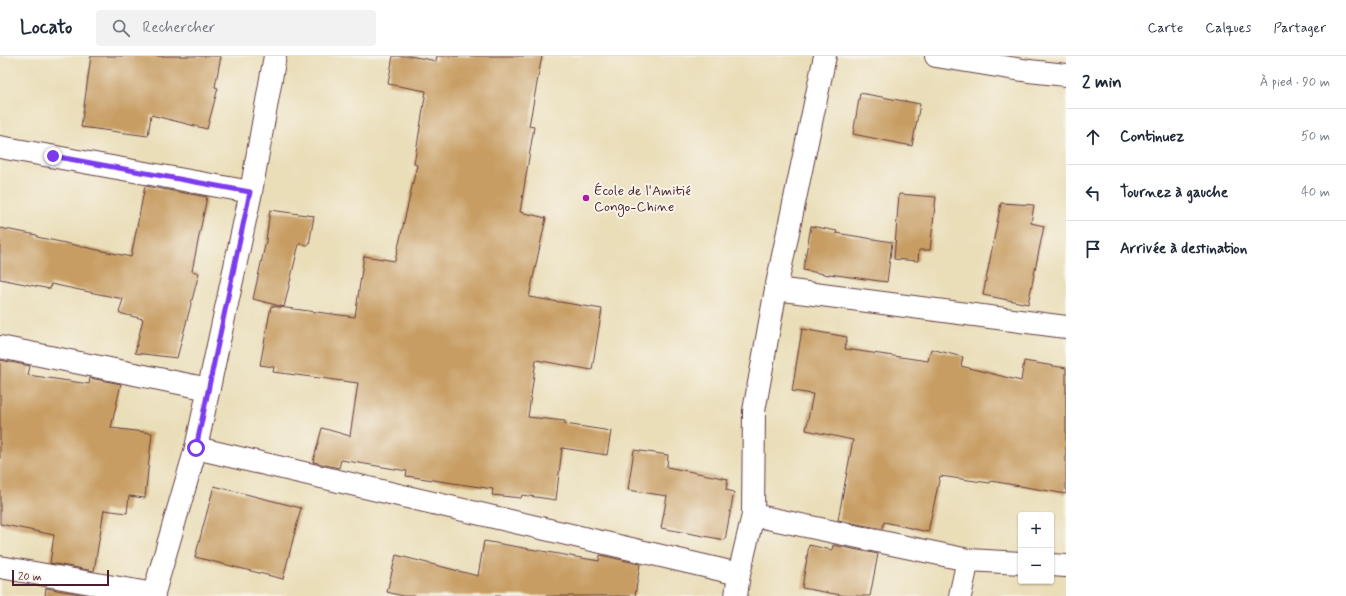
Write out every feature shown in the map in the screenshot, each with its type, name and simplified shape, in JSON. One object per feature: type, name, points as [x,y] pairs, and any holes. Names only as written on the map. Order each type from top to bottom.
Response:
[{"type":"street","points":[[0,567],[154,595],[196,448],[250,192],[275,56]]},
{"type":"street","points":[[736,596],[739,574],[752,515],[754,411],[776,289],[825,56]]},
{"type":"street","points":[[936,56],[1029,71],[1066,75]]},
{"type":"street","points":[[0,147],[250,192]]},
{"type":"street","points":[[776,289],[1066,327]]},
{"type":"street","points":[[0,347],[208,389]]},
{"type":"street","points":[[196,448],[739,574]]},
{"type":"street","points":[[752,515],[968,560],[1018,563]]},
{"type":"street","points":[[960,596],[968,560]]},
{"type":"street","points":[[1054,565],[1066,566]]},
{"type":"building","points":[[91,56],[221,56],[215,87],[218,88],[207,129],[151,115],[148,136],[81,127]]},
{"type":"building","points":[[393,56],[410,56],[436,61],[437,56],[542,56],[529,126],[534,127],[520,212],[546,218],[529,297],[602,309],[592,370],[536,360],[528,417],[565,421],[565,424],[611,431],[607,455],[562,448],[556,500],[522,495],[521,498],[492,495],[493,489],[406,476],[407,471],[341,460],[339,468],[313,462],[322,428],[350,436],[358,383],[273,372],[274,367],[260,365],[271,306],[355,317],[364,256],[395,261],[417,165],[414,164],[426,91],[388,84]]},
{"type":"building","points":[[860,93],[920,104],[912,146],[853,134]]},
{"type":"building","points":[[145,186],[207,197],[192,271],[199,273],[177,358],[135,353],[143,319],[119,313],[123,299],[51,284],[50,289],[0,279],[0,228],[131,257]]},
{"type":"building","points":[[899,194],[936,197],[930,250],[919,250],[918,261],[894,259]]},
{"type":"building","points":[[1001,203],[1034,205],[1031,223],[1044,226],[1028,304],[983,295]]},
{"type":"building","points":[[270,210],[314,216],[309,245],[299,244],[284,307],[253,299],[266,241]]},
{"type":"building","points":[[811,226],[837,231],[836,233],[892,242],[887,282],[829,275],[803,270]]},
{"type":"building","points":[[802,329],[847,337],[845,349],[928,361],[931,349],[963,357],[961,366],[1021,381],[1024,361],[1066,368],[1066,494],[991,481],[990,483],[940,476],[928,532],[884,522],[882,529],[838,520],[853,440],[806,430],[813,394],[792,391]]},
{"type":"building","points":[[0,360],[30,366],[28,375],[89,384],[90,378],[121,384],[111,428],[152,433],[145,498],[129,496],[127,513],[104,510],[94,571],[50,563],[54,535],[0,524]]},
{"type":"building","points":[[634,450],[668,455],[667,467],[728,479],[726,490],[734,492],[725,540],[661,528],[667,496],[628,490]]},
{"type":"building","points":[[214,486],[301,508],[283,579],[195,557]]},
{"type":"building","points":[[484,541],[599,561],[600,555],[640,564],[635,596],[403,596],[387,592],[396,555],[478,576]]},
{"type":"building","points":[[809,545],[832,550],[833,545],[878,554],[870,596],[846,596],[802,588]]},
{"type":"building","points":[[46,588],[90,596],[45,596]]},
{"type":"place","name":"École de l'Amitié Congo-Chine","points":[[586,198]]},
{"type":"route","points":[[53,156],[250,192],[196,448]]}]
